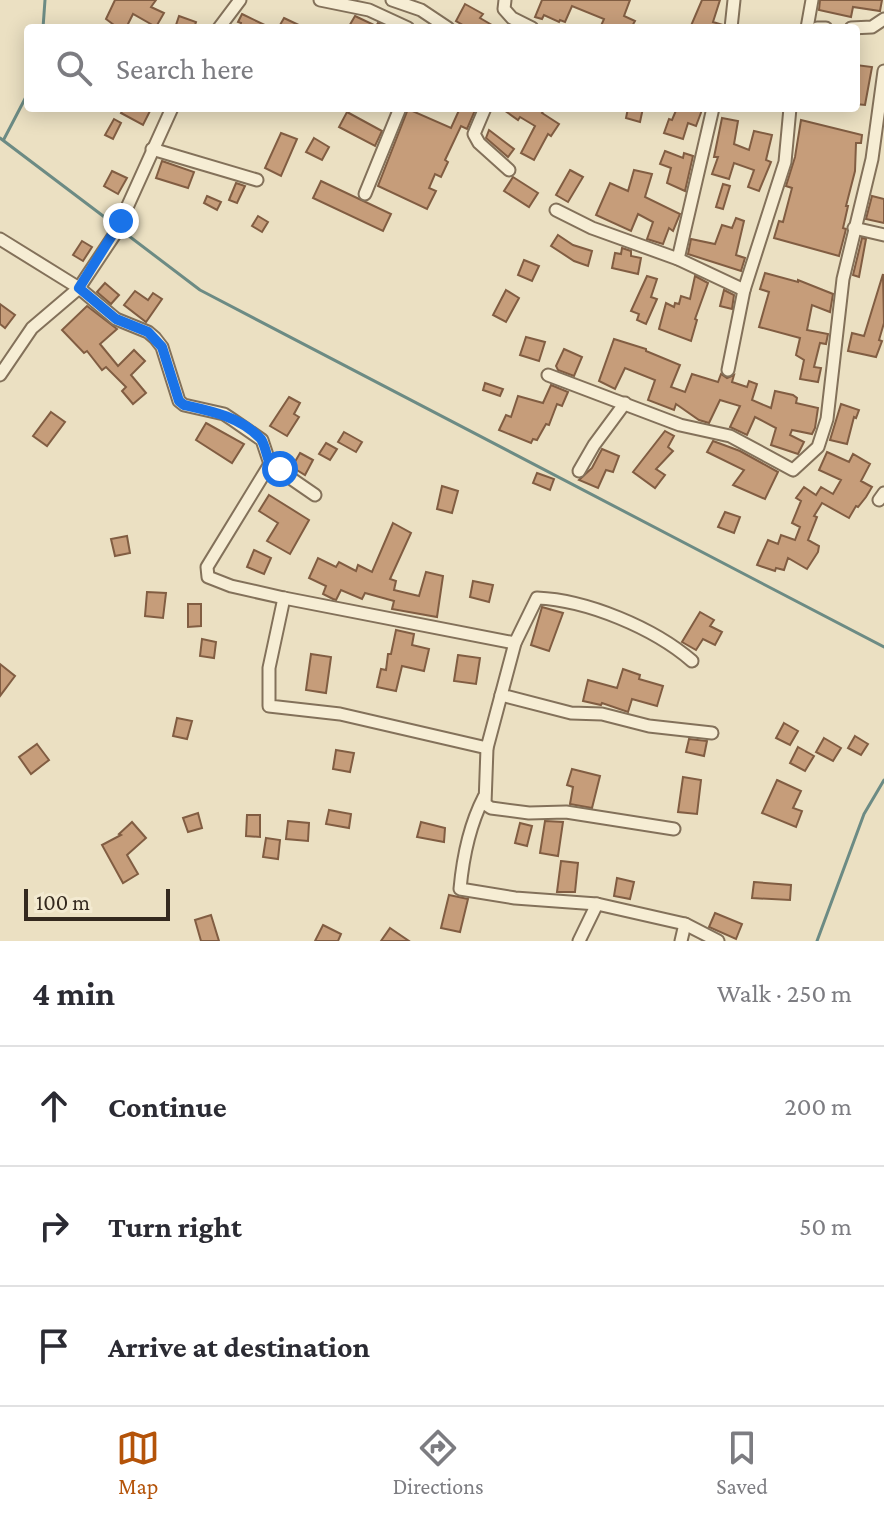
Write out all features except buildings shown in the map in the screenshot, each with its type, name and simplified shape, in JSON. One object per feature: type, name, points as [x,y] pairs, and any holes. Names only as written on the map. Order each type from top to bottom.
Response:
[{"type":"street","points":[[222,24],[240,0]]},
{"type":"street","points":[[320,0],[369,10],[400,24]]},
{"type":"street","points":[[369,10],[389,0],[421,10],[442,24]]},
{"type":"street","points":[[385,17],[389,0]]},
{"type":"street","points":[[505,0],[504,9],[524,24]]},
{"type":"street","points":[[731,24],[734,0]]},
{"type":"street","points":[[808,24],[812,0]]},
{"type":"street","points":[[860,28],[872,27],[884,19]]},
{"type":"street","points":[[548,375],[680,425],[730,436],[793,470],[818,447],[827,419],[843,279],[872,159],[884,71]]},
{"type":"street","points":[[0,375],[32,328],[79,288],[115,234],[170,112]]},
{"type":"street","points":[[365,194],[398,112]]},
{"type":"street","points":[[483,112],[474,134],[479,143],[509,170]]},
{"type":"street","points":[[678,259],[712,112]]},
{"type":"street","points":[[728,370],[744,290],[785,162],[790,112]]},
{"type":"street","points":[[152,149],[257,180]]},
{"type":"street","points":[[556,210],[592,228],[678,259],[744,290]]},
{"type":"street","points":[[854,228],[884,235]]},
{"type":"street","points":[[0,239],[79,288],[116,319],[148,332],[162,347],[179,401],[184,405],[224,414],[262,440],[270,464],[315,495]]},
{"type":"street","points":[[579,471],[625,403]]},
{"type":"street","points":[[270,464],[207,567],[208,577],[231,586],[284,598],[515,643]]},
{"type":"street","points":[[284,598],[269,668],[269,706],[340,714],[487,748]]},
{"type":"street","points":[[674,829],[566,812],[529,813],[491,808],[485,804],[487,748],[515,643],[537,598],[558,599],[598,610],[671,643],[692,661]]},
{"type":"street","points":[[501,695],[571,713],[602,714],[649,726],[712,733]]},
{"type":"street","points":[[485,796],[469,833],[462,860],[460,889],[515,898],[597,904],[685,924],[718,941]]},
{"type":"street","points":[[579,941],[597,904]]},
{"type":"street","points":[[681,941],[685,924]]},
{"type":"waterway","points":[[43,24],[45,0]]},
{"type":"waterway","points":[[4,139],[24,101]]},
{"type":"waterway","points":[[0,138],[115,225]]},
{"type":"waterway","points":[[121,230],[200,290],[884,647]]},
{"type":"waterway","points":[[817,941],[864,814],[884,780]]},
{"type":"route","points":[[121,221],[79,288],[116,319],[155,338],[170,368],[179,401],[184,405],[224,414],[233,420],[262,440],[270,464],[280,469]]}]
